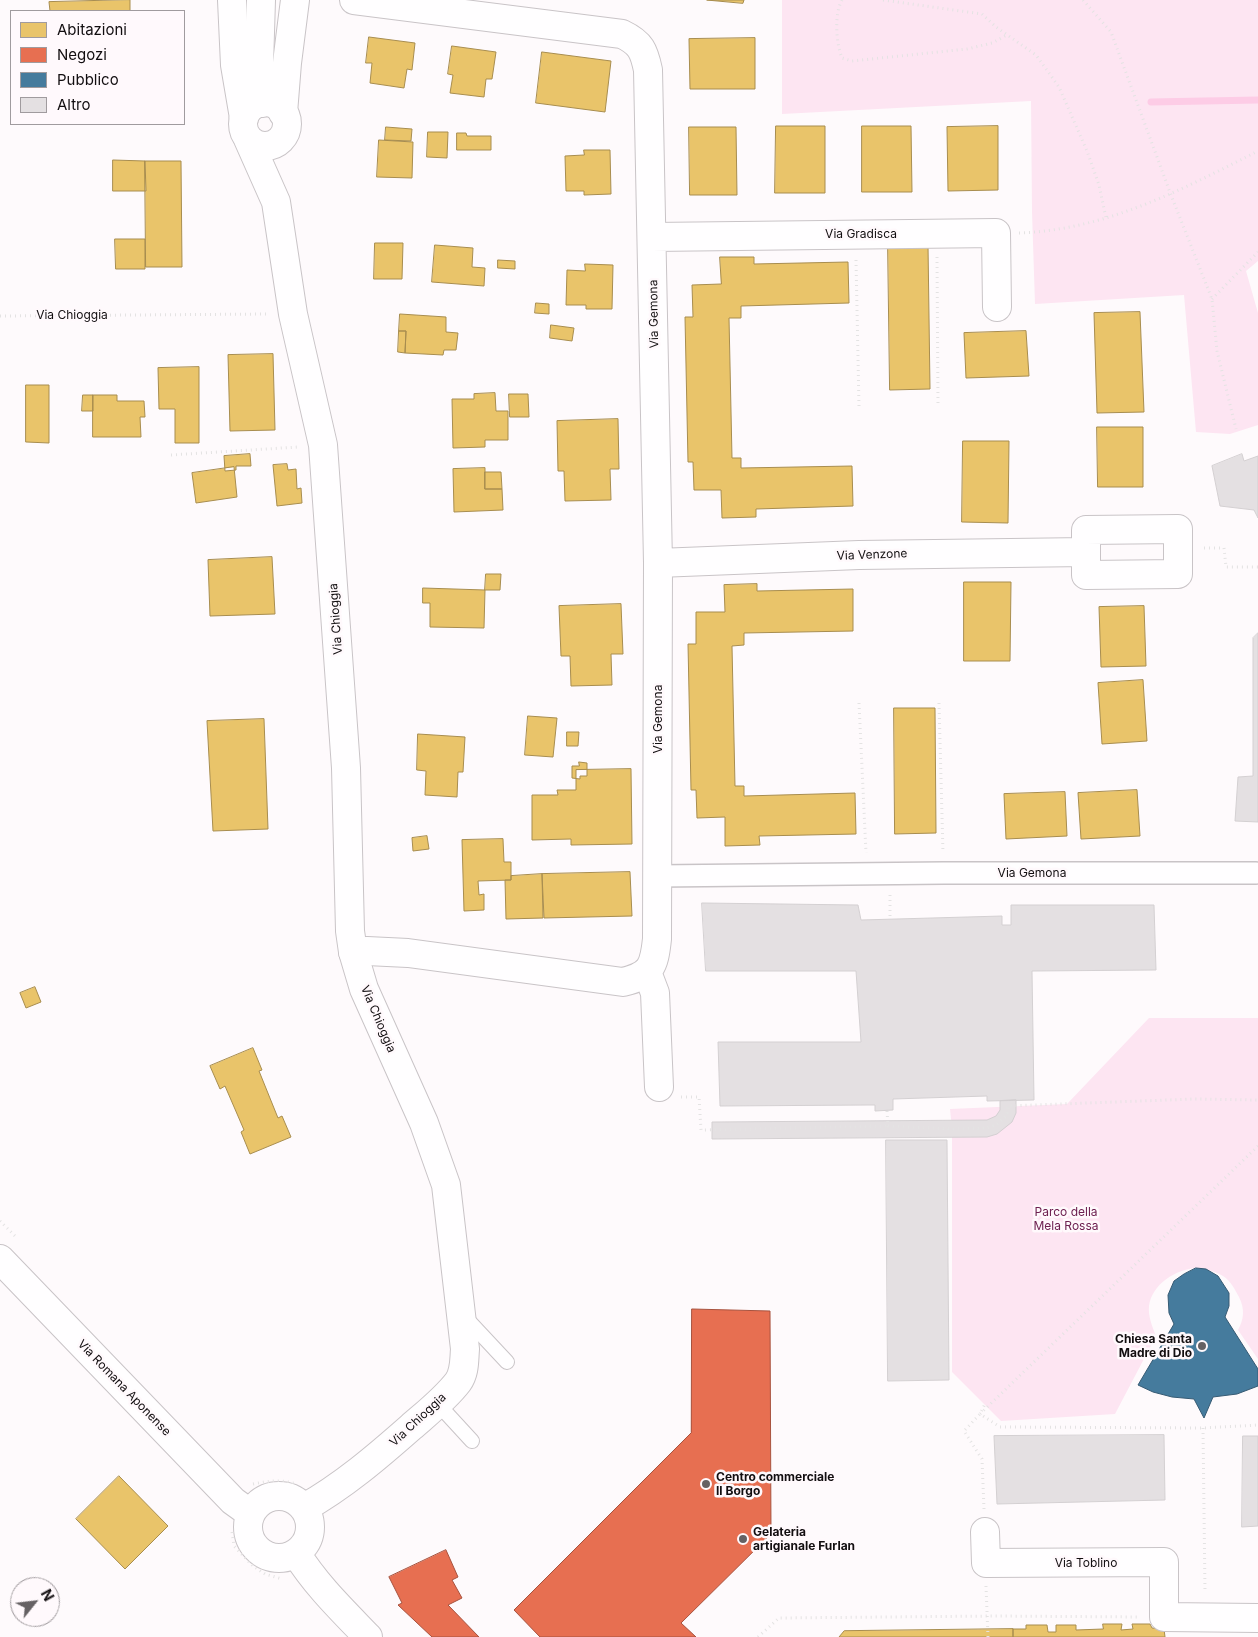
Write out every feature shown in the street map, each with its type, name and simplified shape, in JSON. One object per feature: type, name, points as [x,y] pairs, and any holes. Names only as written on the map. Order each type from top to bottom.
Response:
[{"type":"street","name":"Via Chioggia","points":[[232,0],[235,65],[264,122]]},
{"type":"street","name":"Via Chioggia","points":[[261,0],[259,65],[264,122],[293,314],[323,445],[346,768],[352,952],[364,989],[424,1124],[446,1185],[464,1349],[464,1369],[458,1382],[438,1404],[383,1452],[335,1490],[302,1497]]},
{"type":"street","name":"Via Chioggia","points":[[264,122],[287,63],[295,0]]},
{"type":"street","name":"Via Gemona","points":[[354,0],[622,34],[635,40],[644,53],[648,70],[658,563],[657,939],[654,959],[647,972]]},
{"type":"street","name":"Via Gradisca","points":[[652,237],[996,233]]},
{"type":"street","points":[[996,233],[997,307]]},
{"type":"street","points":[[1086,530],[1178,551],[1086,575],[1086,530]]},
{"type":"street","name":"Via Venzone","points":[[658,563],[859,555],[1086,552]]},
{"type":"street","name":"Via Gemona","points":[[657,876],[944,873],[1256,874]]},
{"type":"street","points":[[352,952],[408,953],[623,982],[647,972],[655,993],[659,1086]]},
{"type":"street","name":"Via Romana Aponense","points":[[4,1269],[233,1501],[242,1522]]},
{"type":"street","points":[[276,1496],[287,1497],[297,1501],[302,1497],[309,1517],[310,1527],[309,1537],[304,1546],[296,1553],[280,1558],[269,1556],[259,1550],[252,1542],[249,1531],[242,1522],[257,1505],[266,1499],[276,1496]]},
{"type":"street","name":"Via Toblino","points":[[985,1532],[986,1563],[1164,1562],[1164,1618]]},
{"type":"street","points":[[296,1553],[321,1588],[368,1637]]},
{"type":"street","points":[[1164,1618],[1258,1618]]},
{"type":"lane","points":[[460,1312],[507,1362]]},
{"type":"lane","points":[[438,1404],[472,1441]]},
{"type":"path","points":[[842,0],[838,6],[837,45],[842,58],[852,61],[966,49],[992,43],[1007,35]]},
{"type":"path","points":[[883,0],[982,14],[1007,35],[1036,55],[1059,87],[1088,151],[1099,185],[1106,218]]},
{"type":"path","points":[[1083,0],[1111,32],[1171,195],[1212,299],[1217,351],[1236,429]]},
{"type":"path","points":[[996,233],[1042,231],[1106,218],[1171,195],[1258,151]]},
{"type":"path","points":[[856,234],[858,407]]},
{"type":"path","points":[[936,234],[938,407]]},
{"type":"path","points":[[1212,299],[1258,252]]},
{"type":"path","name":"Via Chioggia","points":[[0,316],[293,314]]},
{"type":"path","points":[[171,455],[323,445]]},
{"type":"path","points":[[1178,551],[1224,548],[1226,566],[1258,567]]},
{"type":"path","points":[[939,703],[944,873]]},
{"type":"path","points":[[859,704],[867,875]]},
{"type":"path","points":[[659,1086],[680,1097],[699,1097],[701,1130],[888,1126],[952,1129],[986,1128],[996,1125],[1007,1116],[1008,1106],[1194,1099],[1258,1100]]},
{"type":"path","points":[[887,1110],[888,1126]]},
{"type":"path","points":[[985,1532],[982,1459],[964,1431],[1258,1146]]},
{"type":"path","points":[[980,1414],[984,1404]]},
{"type":"path","points":[[980,1414],[1000,1426],[1203,1428],[1258,1425]]},
{"type":"path","points":[[1203,1428],[1205,1619]]},
{"type":"path","points":[[250,1484],[287,1481],[302,1497]]},
{"type":"path","points":[[242,1522],[234,1546],[252,1566],[265,1574],[281,1578],[286,1582]]},
{"type":"path","points":[[987,1616],[988,1637]]},
{"type":"path","points":[[758,1637],[779,1618],[996,1616],[1164,1618]]},
{"type":"green space","points":[[782,0],[1258,0],[1258,261],[1246,271],[1258,313],[1258,425],[1230,434],[1196,432],[1184,295],[1035,304],[1031,101],[782,114]]},
{"type":"green space","name":"Parco della Mela Rossa","points":[[1149,1018],[1258,1018],[1258,1359],[1238,1330],[1243,1318],[1243,1310],[1241,1301],[1231,1283],[1223,1276],[1210,1270],[1200,1268],[1189,1269],[1166,1279],[1151,1298],[1149,1314],[1156,1336],[1115,1414],[1001,1421],[952,1372],[952,1129],[950,1109],[1067,1104]]},
{"type":"building: Abitazioni","points":[[130,0],[130,10],[50,10],[49,2]]},
{"type":"building: Abitazioni","points":[[707,0],[744,0],[743,3]]},
{"type":"building: Abitazioni","points":[[369,37],[415,43],[412,70],[407,69],[404,88],[370,83],[372,63],[366,63]]},
{"type":"building: Abitazioni","points":[[755,38],[755,89],[690,89],[689,39]]},
{"type":"building: Abitazioni","points":[[452,46],[496,52],[492,79],[486,79],[484,97],[450,93],[453,75],[448,74]]},
{"type":"building: Abitazioni","points":[[542,52],[611,61],[605,112],[536,103]]},
{"type":"building: Abitazioni","points":[[776,126],[825,126],[825,193],[775,193]]},
{"type":"building: Abitazioni","points":[[862,126],[911,126],[912,192],[862,192]]},
{"type":"building: Abitazioni","points":[[998,126],[998,190],[948,191],[947,127]]},
{"type":"building: Abitazioni","points":[[386,127],[412,129],[411,141],[385,140]]},
{"type":"building: Abitazioni","points":[[689,127],[736,127],[737,195],[690,195]]},
{"type":"building: Abitazioni","points":[[428,132],[448,132],[447,158],[427,157]]},
{"type":"building: Abitazioni","points":[[457,133],[466,133],[467,136],[491,136],[491,150],[457,150]]},
{"type":"building: Abitazioni","points":[[379,140],[413,142],[412,178],[377,177]]},
{"type":"building: Abitazioni","points":[[584,150],[610,150],[611,194],[584,195],[584,191],[566,191],[565,156],[584,155]]},
{"type":"building: Abitazioni","points":[[113,160],[145,161],[146,191],[113,191]]},
{"type":"building: Abitazioni","points":[[145,161],[181,161],[182,267],[146,267]]},
{"type":"building: Abitazioni","points":[[115,239],[145,239],[145,269],[116,269]]},
{"type":"building: Abitazioni","points":[[375,243],[403,243],[402,279],[374,279]]},
{"type":"building: Abitazioni","points":[[435,245],[473,248],[472,267],[485,268],[484,286],[432,282]]},
{"type":"building: Abitazioni","points":[[888,245],[928,245],[930,389],[890,390]]},
{"type":"building: Abitazioni","points":[[720,257],[754,257],[754,264],[848,262],[849,303],[741,306],[741,318],[729,318],[732,458],[741,458],[741,468],[852,466],[853,506],[756,509],[756,517],[722,518],[721,490],[694,490],[693,462],[688,462],[685,317],[693,317],[692,285],[721,284]]},
{"type":"building: Abitazioni","points":[[498,260],[515,261],[515,269],[498,268]]},
{"type":"building: Abitazioni","points":[[585,264],[613,265],[612,309],[586,309],[586,305],[566,305],[567,270],[585,271]]},
{"type":"building: Abitazioni","points":[[536,303],[549,304],[549,314],[535,313]]},
{"type":"building: Abitazioni","points":[[1140,312],[1144,412],[1097,413],[1094,313]]},
{"type":"building: Abitazioni","points":[[400,314],[446,317],[446,332],[458,333],[456,350],[444,350],[443,355],[405,353],[406,331],[399,331]]},
{"type":"building: Abitazioni","points":[[551,325],[574,328],[572,341],[550,338]]},
{"type":"building: Abitazioni","points":[[399,331],[406,331],[405,353],[398,352]]},
{"type":"building: Abitazioni","points":[[1026,331],[1029,376],[966,378],[964,333]]},
{"type":"building: Abitazioni","points":[[273,354],[275,430],[230,431],[228,355]]},
{"type":"building: Abitazioni","points":[[199,367],[199,443],[175,443],[175,409],[159,409],[158,368]]},
{"type":"building: Abitazioni","points":[[26,385],[49,385],[49,443],[26,442]]},
{"type":"building: Abitazioni","points":[[495,393],[496,411],[508,411],[508,440],[485,440],[485,447],[453,448],[452,399],[474,399],[474,394]]},
{"type":"building: Abitazioni","points":[[509,394],[528,394],[529,417],[510,417]]},
{"type":"building: Abitazioni","points":[[83,395],[93,395],[93,411],[82,411]]},
{"type":"building: Abitazioni","points":[[93,395],[117,395],[117,401],[144,401],[145,417],[140,417],[141,437],[93,437]]},
{"type":"building: Abitazioni","points":[[618,419],[619,469],[610,469],[611,500],[565,501],[564,471],[558,471],[557,421]]},
{"type":"building: Abitazioni","points":[[1097,427],[1143,427],[1143,487],[1098,487]]},
{"type":"building: Abitazioni","points":[[963,441],[1009,441],[1008,523],[962,522]]},
{"type":"building: Abitazioni","points":[[250,454],[251,466],[236,466],[236,470],[225,471],[224,456]]},
{"type":"building: Abitazioni","points":[[287,464],[288,470],[296,469],[297,489],[301,488],[302,503],[277,506],[273,465]]},
{"type":"building: Abitazioni","points":[[234,467],[237,497],[196,503],[192,473]]},
{"type":"building: Abitazioni","points":[[485,468],[485,489],[502,489],[503,510],[454,512],[453,469]]},
{"type":"building: Abitazioni","points":[[485,472],[501,472],[502,489],[485,489]]},
{"type":"building: Abitazioni","points":[[272,557],[275,614],[210,616],[208,560]]},
{"type":"building: Abitazioni","points":[[486,574],[501,574],[500,590],[485,590]]},
{"type":"building: Abitazioni","points":[[964,582],[1011,582],[1010,661],[964,661]]},
{"type":"building: Abitazioni","points":[[757,584],[757,591],[853,589],[853,631],[744,633],[744,645],[732,646],[735,786],[744,786],[744,796],[855,793],[856,834],[759,836],[760,845],[725,846],[725,817],[697,818],[696,790],[691,790],[688,644],[696,644],[696,612],[725,612],[724,585]]},
{"type":"building: Abitazioni","points":[[423,588],[485,590],[484,628],[430,627],[430,603],[423,603]]},
{"type":"building: Abitazioni","points":[[621,604],[623,654],[611,654],[612,685],[571,686],[570,656],[561,656],[559,606]]},
{"type":"building: Abitazioni","points":[[1144,606],[1146,666],[1101,667],[1099,607]]},
{"type":"building: Abitazioni","points":[[1143,680],[1147,741],[1102,744],[1098,683]]},
{"type":"building: Abitazioni","points":[[894,708],[935,708],[936,833],[895,834]]},
{"type":"building: Abitazioni","points":[[528,716],[557,718],[553,757],[525,755]]},
{"type":"building: Abitazioni","points":[[264,719],[268,829],[213,831],[207,721]]},
{"type":"building: Abitazioni","points":[[567,732],[579,732],[578,746],[567,746]]},
{"type":"building: Abitazioni","points":[[418,734],[465,737],[463,772],[458,772],[457,797],[425,795],[426,771],[417,770]]},
{"type":"building: Abitazioni","points":[[579,762],[587,763],[587,776],[580,776],[580,779],[572,778],[572,766],[579,766]]},
{"type":"building: Abitazioni","points":[[631,769],[632,844],[571,845],[571,839],[532,840],[532,795],[558,795],[557,790],[576,790],[576,770]]},
{"type":"building: Abitazioni","points":[[1137,790],[1140,836],[1081,839],[1078,793]]},
{"type":"building: Abitazioni","points":[[1065,792],[1067,836],[1006,839],[1004,794]]},
{"type":"building: Abitazioni","points":[[427,836],[429,849],[413,851],[412,838]]},
{"type":"building: Abitazioni","points":[[503,839],[504,862],[511,862],[511,880],[478,881],[479,895],[484,894],[484,910],[464,911],[462,840]]},
{"type":"building: Abitazioni","points":[[630,872],[632,916],[544,918],[542,874]]},
{"type":"building: Abitazioni","points":[[542,874],[543,918],[506,919],[505,880],[511,880],[511,876]]},
{"type":"building: Abitazioni","points":[[35,987],[41,1002],[26,1008],[20,993]]},
{"type":"building: Abitazioni","points":[[253,1048],[262,1070],[259,1071],[278,1118],[282,1116],[291,1137],[250,1154],[241,1132],[244,1130],[225,1086],[220,1089],[210,1066]]},
{"type":"building: Abitazioni","points":[[119,1476],[168,1526],[125,1569],[76,1519]]},
{"type":"building: Abitazioni","points":[[1103,1624],[1122,1624],[1121,1630],[1133,1629],[1132,1624],[1150,1624],[1152,1628],[1164,1629],[1165,1637],[1013,1637],[1013,1629],[1026,1629],[1026,1625],[1047,1625],[1048,1632],[1056,1632],[1056,1625],[1076,1625],[1076,1630],[1103,1629]]},
{"type":"building: Abitazioni","points":[[1013,1629],[1013,1637],[839,1637],[844,1631]]},
{"type":"building: Negozi","name":"Centro commerciale Il Borgo","points":[[692,1309],[770,1311],[771,1534],[681,1623],[696,1637],[540,1637],[514,1610],[691,1433]]},
{"type":"building: Negozi","points":[[446,1550],[458,1577],[452,1580],[462,1598],[448,1605],[479,1637],[432,1637],[398,1605],[402,1603],[389,1577]]},
{"type":"building: Pubblico","name":"Chiesa Santa Madre di Dio","points":[[1196,1268],[1206,1269],[1218,1276],[1229,1293],[1229,1306],[1225,1317],[1258,1369],[1258,1386],[1237,1394],[1213,1397],[1204,1418],[1194,1399],[1172,1397],[1153,1392],[1138,1385],[1174,1324],[1169,1313],[1168,1295],[1174,1281]]},
{"type":"building: Altro","points":[[1242,454],[1244,461],[1258,456],[1258,518],[1254,510],[1220,506],[1212,466]]},
{"type":"building: Altro","points":[[1258,633],[1258,822],[1235,821],[1238,777],[1253,776],[1253,638]]},
{"type":"building: Altro","points":[[702,903],[858,905],[861,920],[1002,916],[1002,925],[1011,925],[1011,905],[1154,905],[1156,970],[1032,971],[1034,1100],[987,1101],[987,1096],[893,1099],[893,1110],[875,1111],[875,1105],[720,1106],[718,1042],[861,1042],[856,971],[706,971]]},
{"type":"building: Altro","points":[[1016,1100],[1016,1113],[1012,1122],[997,1134],[987,1137],[712,1139],[712,1122],[987,1120],[996,1116],[1000,1110],[1000,1101]]},
{"type":"building: Altro","points":[[886,1140],[947,1140],[949,1380],[888,1381]]},
{"type":"building: Altro","points":[[1164,1435],[1165,1500],[997,1504],[994,1436]]},
{"type":"building: Altro","points":[[1243,1436],[1258,1436],[1258,1526],[1242,1527]]},
{"type":"waterway","points":[[1151,102],[1258,100]]},
{"type":"place","name":"Chiesa Santa Madre di Dio","points":[[1202,1346]]},
{"type":"place","name":"Centro commerciale Il Borgo","points":[[706,1484]]},
{"type":"place","name":"Gelateria artigianale Furlan","points":[[743,1539]]}]
